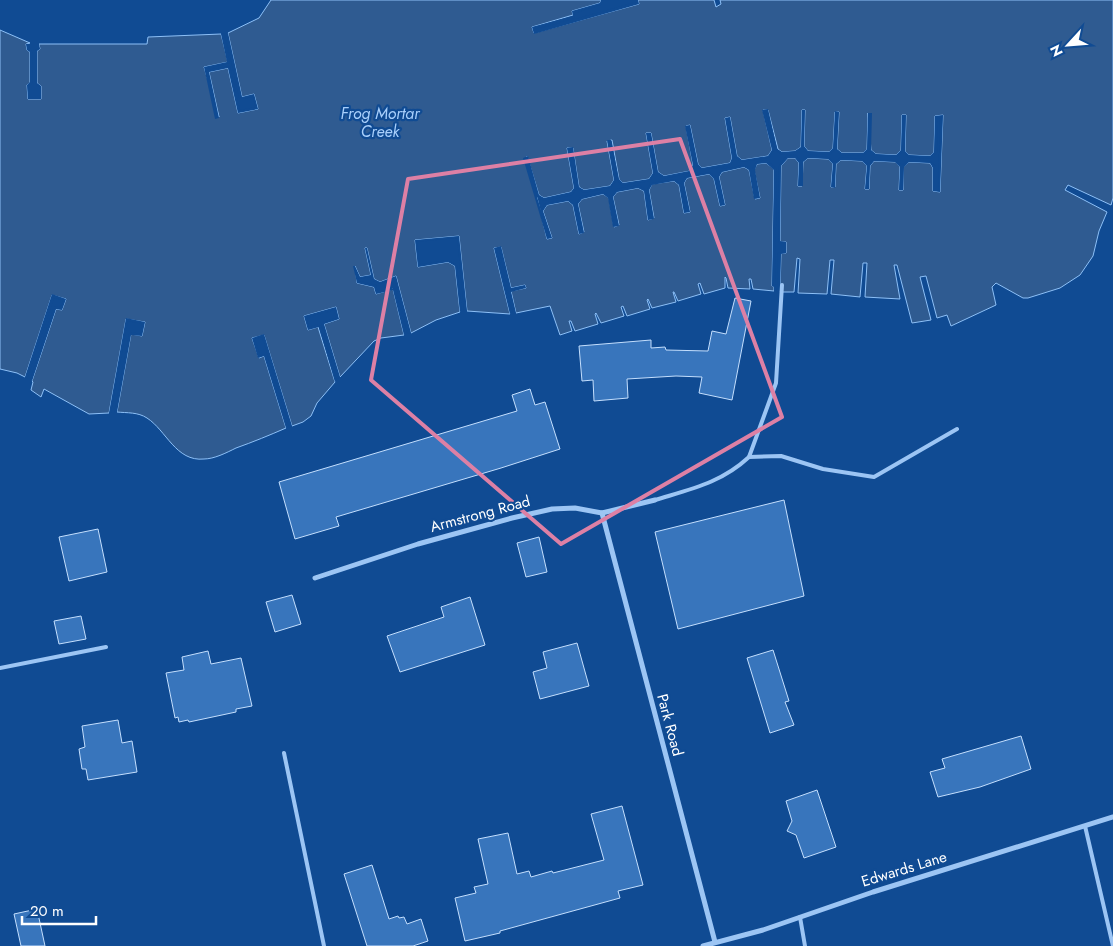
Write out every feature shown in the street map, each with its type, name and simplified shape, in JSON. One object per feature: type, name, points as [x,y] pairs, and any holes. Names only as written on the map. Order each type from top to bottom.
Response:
[{"type":"street","name":"Armstrong Road","points":[[315,578],[418,544],[512,518],[552,509],[575,508],[602,513],[655,500]]},
{"type":"street","name":"Park Road","points":[[602,513],[714,942]]},
{"type":"street","name":"Edwards Lane","points":[[704,946],[763,930],[873,892],[1113,817]]},
{"type":"lane","points":[[655,500],[712,482],[736,470],[749,457],[776,383],[782,285]]},
{"type":"lane","points":[[749,457],[781,456],[823,469],[874,476],[957,429]]},
{"type":"lane","points":[[0,668],[106,647]]},
{"type":"lane","points":[[284,753],[324,946]]},
{"type":"lane","points":[[1085,826],[1112,946]]},
{"type":"lane","points":[[800,917],[805,946]]},
{"type":"highlighted area","points":[[680,139],[782,417],[561,544],[371,380],[408,179]]},
{"type":"water","name":"Frog Mortar Creek","points":[[271,0],[601,0],[600,3],[572,11],[573,15],[532,27],[534,33],[639,4],[638,0],[714,0],[716,7],[721,4],[720,0],[1113,0],[1113,198],[1111,205],[1068,185],[1065,190],[1107,212],[1099,231],[1093,256],[1080,275],[1060,288],[1028,298],[1023,298],[996,283],[992,287],[996,305],[951,326],[947,315],[937,318],[926,276],[920,277],[931,320],[912,323],[897,265],[894,265],[900,299],[865,297],[867,263],[863,263],[860,297],[831,294],[834,260],[830,260],[827,294],[798,293],[800,259],[797,258],[794,292],[780,292],[781,253],[786,253],[786,242],[780,242],[781,166],[788,158],[795,158],[799,163],[798,186],[802,186],[803,162],[808,158],[828,159],[833,164],[831,187],[835,187],[836,164],[841,160],[862,161],[867,166],[865,189],[869,189],[870,166],[874,161],[896,162],[900,167],[899,190],[903,190],[903,167],[909,162],[930,163],[933,168],[933,191],[940,192],[943,115],[935,116],[934,152],[930,156],[909,155],[905,151],[906,115],[902,115],[901,150],[896,155],[876,154],[871,150],[868,113],[867,149],[863,153],[842,153],[837,149],[839,112],[835,112],[833,148],[829,152],[808,151],[804,146],[805,110],[802,110],[801,147],[795,151],[782,152],[778,149],[768,110],[763,110],[772,150],[768,156],[742,160],[737,156],[730,117],[725,118],[732,158],[730,163],[702,168],[698,164],[690,125],[686,126],[693,165],[690,171],[664,176],[658,172],[651,133],[646,133],[653,173],[649,179],[623,183],[619,179],[612,140],[607,141],[614,180],[610,186],[584,190],[579,187],[573,148],[567,148],[574,188],[571,192],[544,198],[539,195],[527,156],[547,239],[552,238],[543,211],[547,205],[568,201],[573,205],[579,234],[584,232],[578,204],[582,199],[603,194],[609,198],[614,227],[619,225],[613,197],[617,192],[638,188],[644,191],[648,220],[654,218],[649,190],[652,184],[674,181],[679,185],[684,213],[690,212],[684,183],[687,178],[709,174],[714,179],[720,206],[725,205],[719,177],[722,172],[744,167],[749,170],[755,199],[760,198],[754,170],[757,164],[766,163],[774,169],[772,286],[774,286],[774,291],[753,289],[751,279],[749,279],[750,289],[728,288],[725,277],[725,288],[704,294],[700,283],[698,284],[701,294],[678,301],[673,292],[676,302],[652,308],[648,299],[650,309],[627,316],[623,306],[621,307],[624,316],[601,323],[596,313],[598,324],[575,331],[571,321],[569,321],[572,331],[560,335],[550,306],[516,313],[511,291],[526,288],[525,285],[511,288],[501,247],[494,248],[510,314],[467,311],[459,236],[415,240],[418,267],[448,262],[455,266],[460,312],[436,320],[411,333],[396,276],[380,282],[374,279],[367,248],[365,248],[371,275],[360,277],[355,266],[357,283],[374,287],[376,294],[393,289],[404,335],[381,338],[374,341],[340,377],[324,324],[339,319],[336,307],[304,316],[308,330],[318,327],[335,382],[317,403],[311,416],[303,422],[292,426],[264,335],[252,338],[259,358],[264,356],[286,428],[216,457],[194,459],[179,451],[154,423],[144,416],[117,412],[131,334],[142,336],[145,322],[126,319],[109,413],[89,414],[44,389],[41,397],[31,390],[32,381],[56,309],[62,310],[66,299],[52,295],[25,377],[0,369],[0,30],[30,43],[26,44],[27,50],[30,52],[30,83],[27,85],[28,99],[41,99],[41,86],[37,83],[37,51],[40,49],[39,44],[147,44],[148,37],[221,34],[228,62],[204,67],[219,117],[209,72],[228,68],[238,113],[258,109],[254,94],[242,97],[228,33],[259,18]]},
{"type":"pier","points":[[601,0],[604,0],[601,5],[575,13],[574,18],[535,30],[636,2],[636,0],[638,0],[639,4],[534,34],[532,27],[573,16],[572,11],[600,3]]},
{"type":"pier","points":[[224,33],[230,63],[207,70],[230,66],[240,110],[255,107],[253,97],[239,98],[225,34],[228,33],[242,97],[254,94],[258,109],[238,113],[228,68],[209,72],[219,118],[215,119],[204,67],[227,62],[221,34]]},
{"type":"pier","points":[[26,44],[33,44],[29,46],[32,52],[33,83],[30,86],[30,96],[39,96],[39,87],[35,83],[35,51],[37,44],[39,44],[40,49],[37,51],[37,83],[41,86],[41,99],[28,99],[27,85],[30,82],[30,52],[27,50]]},
{"type":"pier","points":[[768,109],[777,149],[782,152],[795,151],[801,147],[802,110],[805,110],[804,146],[808,151],[829,152],[833,148],[835,111],[839,112],[837,149],[842,153],[863,153],[867,149],[868,113],[872,113],[871,150],[876,154],[896,155],[901,150],[902,115],[906,115],[905,151],[909,155],[930,156],[934,152],[935,116],[943,115],[940,192],[933,191],[933,168],[930,163],[909,162],[904,167],[903,190],[899,190],[900,167],[895,162],[874,161],[870,166],[869,189],[865,189],[867,166],[862,161],[841,160],[836,164],[835,188],[831,187],[833,164],[828,159],[808,158],[803,162],[803,186],[798,186],[799,163],[795,158],[788,158],[781,166],[780,241],[786,242],[786,253],[781,254],[780,292],[774,291],[772,286],[774,170],[766,163],[757,164],[755,170],[760,198],[754,199],[749,170],[744,167],[722,172],[719,177],[725,205],[720,206],[714,179],[709,174],[687,178],[684,183],[690,212],[684,213],[679,185],[674,181],[652,185],[649,190],[654,219],[648,220],[644,191],[638,188],[617,192],[613,197],[619,226],[613,227],[608,198],[603,194],[582,199],[578,204],[584,233],[579,234],[573,205],[568,201],[547,205],[543,211],[552,238],[547,239],[523,158],[528,156],[539,195],[544,198],[571,192],[574,188],[567,148],[573,147],[579,187],[584,190],[610,186],[614,180],[607,140],[611,140],[619,179],[623,183],[649,179],[653,173],[646,133],[651,133],[658,172],[664,176],[689,171],[693,165],[685,126],[690,125],[698,164],[702,168],[730,163],[732,158],[725,118],[730,117],[737,156],[742,160],[768,156],[772,150],[762,110]],"holes":[[[766,112],[775,150],[782,155],[796,154],[802,148],[808,154],[830,155],[835,149],[841,155],[863,156],[869,151],[875,157],[896,157],[903,152],[908,157],[931,159],[937,153],[938,118],[940,118],[938,189],[936,189],[936,167],[930,160],[908,160],[902,165],[896,159],[874,159],[868,164],[862,159],[841,157],[834,162],[828,157],[807,155],[801,161],[796,155],[786,156],[779,166],[778,242],[784,244],[784,251],[778,253],[777,291],[775,284],[777,169],[767,160],[756,162],[752,169],[744,165],[721,169],[717,177],[709,172],[685,176],[681,183],[686,210],[681,184],[674,179],[650,183],[647,190],[652,217],[650,217],[646,190],[639,185],[616,189],[611,197],[603,192],[581,196],[576,204],[581,231],[575,204],[570,199],[546,202],[541,210],[537,197],[544,201],[572,195],[577,188],[584,193],[610,188],[616,181],[615,172],[617,180],[622,186],[650,181],[655,173],[649,135],[656,172],[663,179],[691,173],[695,165],[702,170],[731,166],[735,158],[728,120],[735,157],[740,162],[769,158],[774,150]]]},
{"type":"pier","points":[[459,236],[467,311],[464,311],[457,238],[417,242],[420,264],[448,260],[457,265],[462,311],[460,312],[455,266],[448,262],[418,267],[415,240]]},
{"type":"pier","points":[[501,246],[511,288],[525,285],[526,288],[511,292],[516,313],[513,314],[499,249],[497,250],[512,313],[510,314],[494,248]]},
{"type":"pier","points":[[365,248],[367,248],[374,279],[380,282],[396,276],[411,333],[408,334],[394,279],[379,284],[373,281],[371,277],[358,279],[359,281],[376,285],[378,291],[395,288],[407,334],[404,335],[393,290],[376,294],[374,287],[357,283],[353,266],[355,266],[360,277],[371,275]]},
{"type":"pier","points":[[52,294],[66,299],[62,310],[56,309],[32,381],[30,380],[53,308],[56,306],[60,307],[63,300],[54,298],[27,379],[25,377]]},
{"type":"pier","points":[[336,307],[339,319],[324,324],[340,377],[338,379],[321,324],[336,318],[334,310],[307,318],[309,327],[318,324],[321,326],[337,380],[335,382],[319,327],[308,330],[304,316]]},
{"type":"pier","points":[[126,318],[145,322],[142,336],[131,335],[117,412],[114,413],[129,334],[131,332],[140,334],[142,324],[128,321],[111,413],[109,413]]},
{"type":"pier","points":[[264,334],[292,426],[290,427],[262,337],[255,339],[260,355],[267,355],[289,427],[286,428],[264,356],[258,358],[252,338]]},
{"type":"building","points":[[735,298],[751,301],[732,400],[699,393],[702,377],[676,376],[627,379],[628,398],[594,401],[593,380],[582,381],[579,346],[651,340],[651,348],[665,347],[666,350],[708,351],[712,331],[726,334]]},
{"type":"building","points":[[530,389],[535,405],[545,402],[560,449],[336,517],[339,526],[295,539],[279,482],[517,411],[512,395]]},
{"type":"building","points":[[784,500],[804,596],[678,629],[655,532]]},
{"type":"building","points":[[98,529],[107,572],[69,581],[59,537]]},
{"type":"building","points":[[539,537],[547,572],[526,577],[517,543]]},
{"type":"building","points":[[292,595],[301,624],[275,632],[266,602]]},
{"type":"building","points":[[470,597],[485,645],[400,672],[387,636],[444,617],[441,607]]},
{"type":"building","points":[[81,616],[86,639],[59,644],[54,621]]},
{"type":"building","points":[[577,643],[589,686],[540,699],[533,672],[547,668],[543,652]]},
{"type":"building","points":[[773,650],[789,701],[785,702],[794,725],[770,733],[747,658]]},
{"type":"building","points":[[208,651],[211,664],[241,658],[252,706],[236,709],[236,712],[189,722],[188,720],[179,722],[178,717],[175,718],[166,673],[184,670],[182,657]]},
{"type":"building","points":[[118,720],[122,743],[132,741],[137,772],[88,780],[86,769],[82,769],[79,749],[85,747],[82,726]]},
{"type":"building","points":[[1021,736],[1031,769],[980,787],[938,797],[930,772],[945,768],[942,759]]},
{"type":"building","points":[[817,790],[836,847],[804,858],[796,835],[787,831],[792,821],[786,801]]},
{"type":"building","points":[[622,806],[643,885],[618,891],[620,898],[500,931],[500,933],[465,941],[455,898],[476,893],[474,887],[488,884],[478,839],[508,833],[517,874],[529,871],[531,877],[552,871],[553,873],[604,860],[591,814]]},
{"type":"building","points":[[372,865],[389,919],[398,916],[399,918],[404,917],[407,924],[421,919],[428,941],[413,946],[367,946],[344,874]]},
{"type":"building","points":[[37,909],[45,946],[21,946],[14,914]]}]
